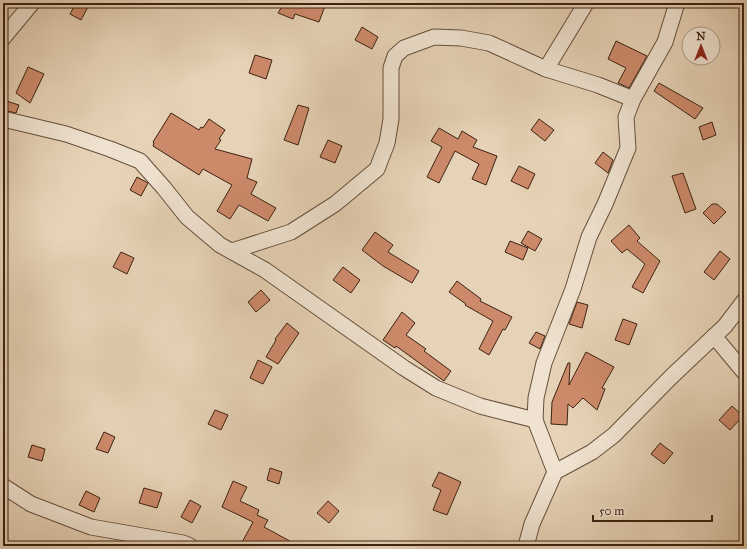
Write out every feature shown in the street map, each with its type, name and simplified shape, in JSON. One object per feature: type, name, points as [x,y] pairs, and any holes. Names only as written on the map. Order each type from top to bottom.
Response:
[{"type":"street","points":[[3,38],[32,3]]},
{"type":"street","points":[[546,69],[586,3]]},
{"type":"street","points":[[555,472],[535,420],[536,398],[544,363],[573,289],[588,237],[605,204],[628,148],[626,117],[633,99],[665,42],[677,3]]},
{"type":"street","points":[[232,251],[291,232],[335,204],[377,169],[387,143],[392,119],[391,68],[395,56],[404,48],[434,37],[461,38],[489,44],[546,69],[598,85],[633,99]]},
{"type":"street","points":[[3,119],[66,134],[140,161],[164,188],[186,217],[220,245],[265,270],[335,320],[436,388],[480,406],[535,420]]},
{"type":"street","points":[[526,546],[532,524],[555,472],[592,452],[614,435],[671,377],[725,326],[744,301]]},
{"type":"street","points":[[714,336],[744,372]]},
{"type":"street","points":[[3,486],[31,504],[90,527],[183,543],[190,546]]},
{"type":"building","points":[[76,3],[90,3],[81,20],[70,14]]},
{"type":"building","points":[[271,3],[317,3],[325,6],[319,22],[295,14],[293,19],[278,13],[281,8]]},
{"type":"building","points":[[362,27],[378,37],[372,49],[355,40]]},
{"type":"building","points":[[616,41],[647,56],[629,88],[618,83],[626,68],[608,59]]},
{"type":"building","points":[[255,55],[272,60],[266,79],[249,73]]},
{"type":"building","points":[[28,67],[44,74],[30,103],[16,93]]},
{"type":"building","points":[[659,83],[703,108],[695,119],[654,91]]},
{"type":"building","points":[[3,100],[19,105],[16,113],[3,110]]},
{"type":"building","points":[[298,105],[309,108],[298,145],[284,140]]},
{"type":"building","points":[[171,113],[199,130],[201,127],[203,128],[209,119],[225,130],[215,149],[252,159],[247,178],[257,182],[251,194],[276,208],[268,221],[239,205],[230,219],[217,211],[232,185],[203,169],[199,175],[153,146],[153,142]]},
{"type":"building","points":[[539,119],[554,130],[545,141],[531,130]]},
{"type":"building","points":[[712,122],[716,135],[703,140],[699,127]]},
{"type":"building","points":[[439,128],[458,139],[462,131],[477,140],[473,147],[497,156],[486,185],[472,179],[479,164],[455,151],[439,183],[427,177],[442,147],[431,141]]},
{"type":"building","points":[[328,140],[342,146],[335,163],[320,157]]},
{"type":"building","points":[[603,152],[613,160],[608,173],[595,163]]},
{"type":"building","points":[[519,166],[535,174],[528,189],[511,181]]},
{"type":"building","points":[[683,173],[696,209],[685,213],[672,176]]},
{"type":"building","points":[[137,177],[148,183],[141,196],[130,190]]},
{"type":"building","points":[[712,204],[717,204],[726,212],[714,224],[703,213]]},
{"type":"building","points":[[629,225],[640,238],[637,241],[660,261],[643,293],[632,287],[645,264],[627,249],[622,253],[611,241]]},
{"type":"building","points":[[528,231],[542,239],[535,251],[521,243]]},
{"type":"building","points":[[375,232],[393,245],[388,252],[419,271],[412,283],[383,266],[362,250]]},
{"type":"building","points":[[510,241],[528,248],[523,260],[505,252]]},
{"type":"building","points":[[720,251],[730,259],[714,280],[704,272]]},
{"type":"building","points":[[121,252],[134,258],[127,274],[113,267]]},
{"type":"building","points":[[343,267],[360,280],[351,293],[333,280]]},
{"type":"building","points":[[457,281],[481,299],[480,301],[512,317],[505,330],[503,329],[489,355],[479,349],[493,321],[465,305],[466,304],[449,292]]},
{"type":"building","points":[[261,290],[270,300],[256,312],[248,302]]},
{"type":"building","points":[[577,302],[588,305],[582,328],[569,324]]},
{"type":"building","points":[[402,312],[415,323],[406,335],[426,349],[424,351],[451,371],[444,381],[396,346],[395,348],[383,340]]},
{"type":"building","points":[[623,319],[637,324],[629,345],[615,340]]},
{"type":"building","points":[[287,323],[299,333],[278,364],[266,357],[276,340],[275,339]]},
{"type":"building","points":[[536,332],[545,336],[540,349],[529,343]]},
{"type":"building","points":[[586,352],[614,367],[602,388],[605,389],[597,410],[583,398],[573,408],[568,404],[567,425],[551,424],[552,402],[568,363],[570,363],[569,385]]},
{"type":"building","points":[[258,360],[272,367],[263,384],[250,378]]},
{"type":"building","points":[[732,406],[743,416],[730,430],[719,420]]},
{"type":"building","points":[[215,410],[228,415],[221,430],[208,424]]},
{"type":"building","points":[[104,432],[115,437],[108,453],[96,449]]},
{"type":"building","points":[[660,443],[673,453],[664,464],[651,454]]},
{"type":"building","points":[[32,445],[45,449],[42,461],[28,457]]},
{"type":"building","points":[[270,468],[282,472],[279,484],[267,480]]},
{"type":"building","points":[[439,472],[461,482],[447,515],[433,510],[441,490],[432,486]]},
{"type":"building","points":[[233,481],[247,487],[240,501],[259,510],[257,515],[268,520],[264,527],[299,546],[240,546],[253,522],[222,507]]},
{"type":"building","points":[[144,488],[162,493],[157,508],[139,503]]},
{"type":"building","points":[[86,491],[100,498],[94,512],[79,505]]},
{"type":"building","points":[[190,500],[201,506],[192,523],[181,517]]},
{"type":"building","points":[[328,501],[339,511],[329,523],[317,513]]}]
